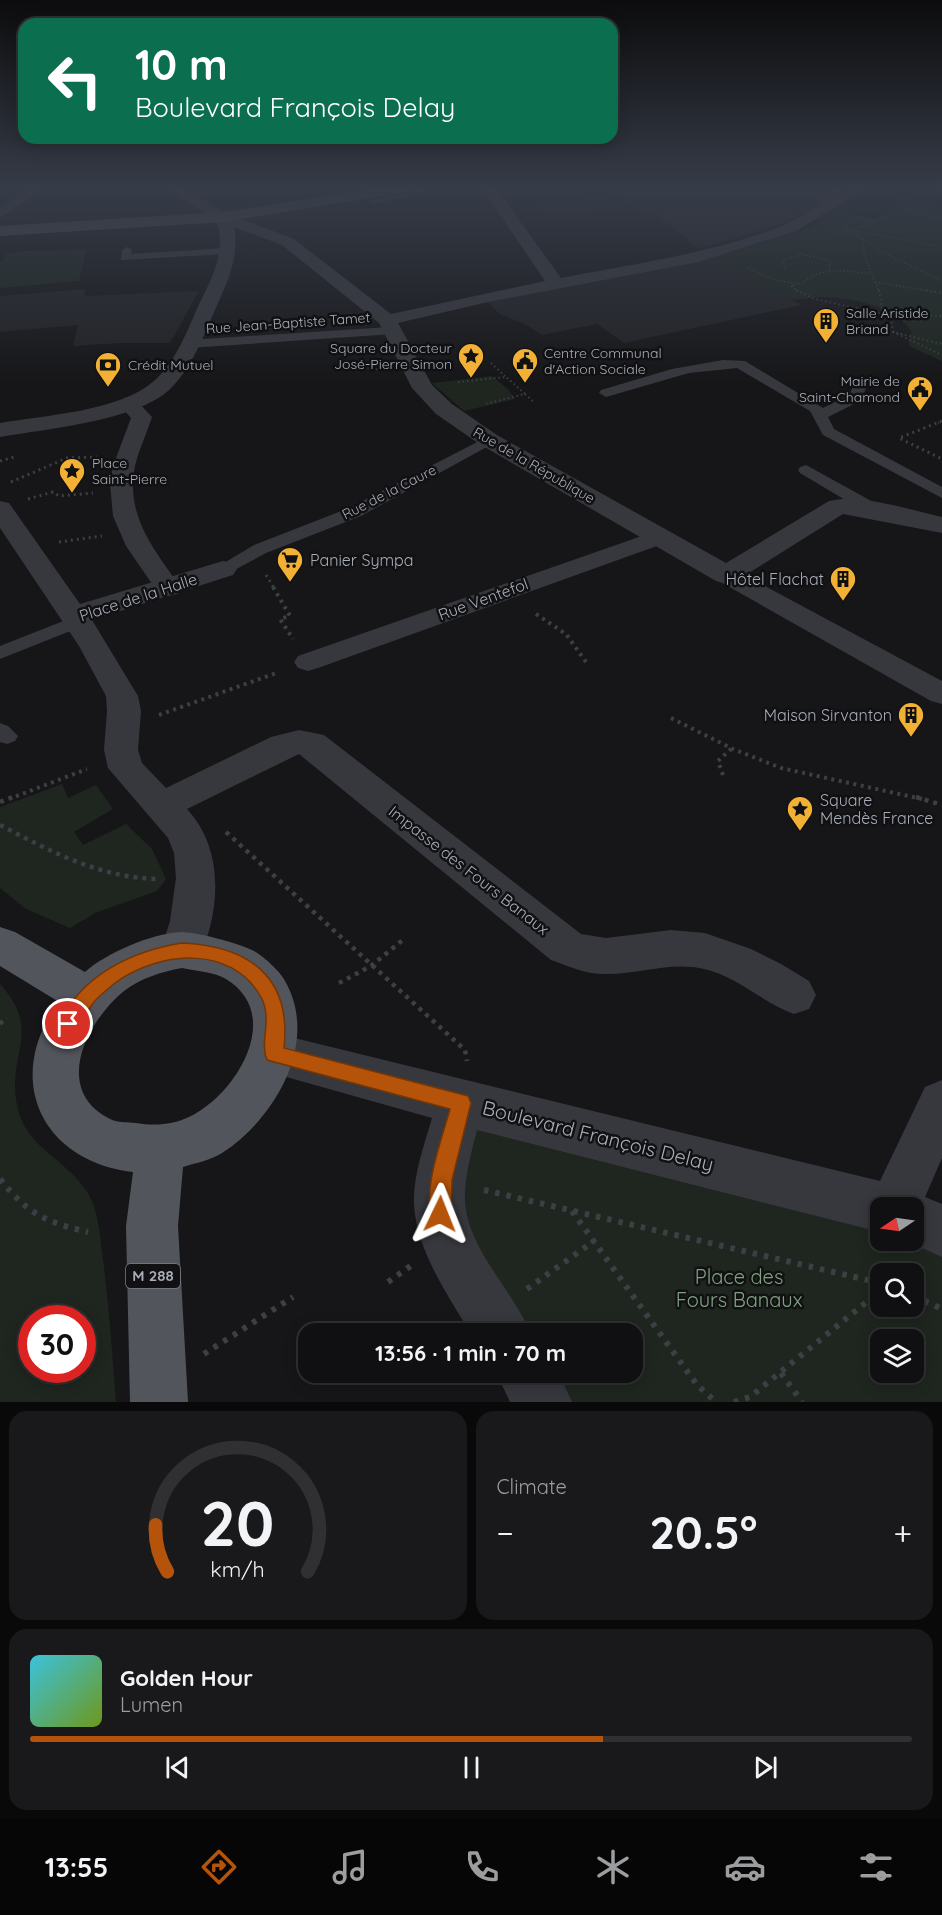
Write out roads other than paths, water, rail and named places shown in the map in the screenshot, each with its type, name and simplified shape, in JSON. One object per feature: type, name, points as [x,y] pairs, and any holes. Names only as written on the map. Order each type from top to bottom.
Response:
[{"type":"main road","points":[[0,945],[88,996]]},
{"type":"main road","points":[[182,950],[211,952],[237,960],[258,976],[272,998],[278,1024],[274,1054],[260,1086],[233,1116],[199,1139],[160,1150],[123,1150],[91,1139],[68,1117],[56,1088],[57,1056],[68,1024],[88,996],[109,978],[132,964],[157,954],[182,950]]},
{"type":"main road","name":"M 288","points":[[159,1402],[152,1226],[160,1150]]},
{"type":"street","points":[[0,430],[129,404],[161,387],[188,345],[223,274],[226,253]]},
{"type":"street","name":"Rue de la République","points":[[302,253],[388,325],[423,388],[444,410],[489,440],[659,537],[942,694]]},
{"type":"street","points":[[535,253],[556,284]]},
{"type":"street","points":[[388,325],[556,284],[707,253]]},
{"type":"street","points":[[129,404],[142,417],[128,456],[121,490],[129,532],[168,588]]},
{"type":"street","points":[[12,505],[74,619]]},
{"type":"street","points":[[726,575],[838,506],[846,505],[942,525]]},
{"type":"street","name":"Rue Ventefol","points":[[308,662],[659,537]]},
{"type":"street","name":"Place de la Halle","points":[[161,806],[126,768],[121,750],[124,711],[122,696],[94,645],[74,619],[223,569]]},
{"type":"street","name":"Impasse des Fours Banaux","points":[[161,806],[284,746],[298,742],[312,744],[567,947],[584,955],[599,958],[671,948],[712,951],[748,966],[794,995]]},
{"type":"street","points":[[161,806],[184,831],[193,853],[196,878],[191,921],[182,950]]},
{"type":"street","name":"Boulevard François Delay","points":[[274,1054],[465,1087],[870,1203]]},
{"type":"street","points":[[465,1087],[442,1180],[440,1214],[449,1242],[496,1323]]},
{"type":"street","points":[[899,1197],[942,1102]]},
{"type":"street","points":[[924,1223],[942,1231]]},
{"type":"street","points":[[532,1383],[543,1402]]},
{"type":"lane","points":[[125,258],[164,253]]},
{"type":"lane","name":"Rue Jean-Baptiste Tamet","points":[[188,345],[388,325]]},
{"type":"lane","points":[[606,393],[680,372],[728,363],[740,364],[816,408],[828,432],[942,493]]},
{"type":"lane","points":[[820,415],[855,398],[862,382]]},
{"type":"lane","name":"Rue de la Caure","points":[[223,569],[260,549],[355,512],[489,440]]},
{"type":"lane","points":[[806,470],[878,512]]},
{"type":"lane","points":[[0,653],[74,619]]},
{"type":"place","name":"Salle Aristide Briand","points":[[826,344]]},
{"type":"place","name":"Square du Docteur José-Pierre Simon","points":[[471,379]]},
{"type":"place","name":"Centre Communal d'Action Sociale","points":[[525,384]]},
{"type":"place","name":"Crédit Mutuel","points":[[108,388]]},
{"type":"place","name":"Mairie de Saint-Chamond","points":[[920,412]]},
{"type":"place","name":"Place Saint-Pierre","points":[[72,494]]},
{"type":"place","name":"Panier Sympa","points":[[290,583]]},
{"type":"place","name":"Hôtel Flachat","points":[[843,602]]},
{"type":"place","name":"Maison Sirvanton","points":[[911,738]]},
{"type":"place","name":"Square Mendès France","points":[[800,832]]},
{"type":"park label","name":"Place des Fours Banaux","points":[[739,1288]]}]
